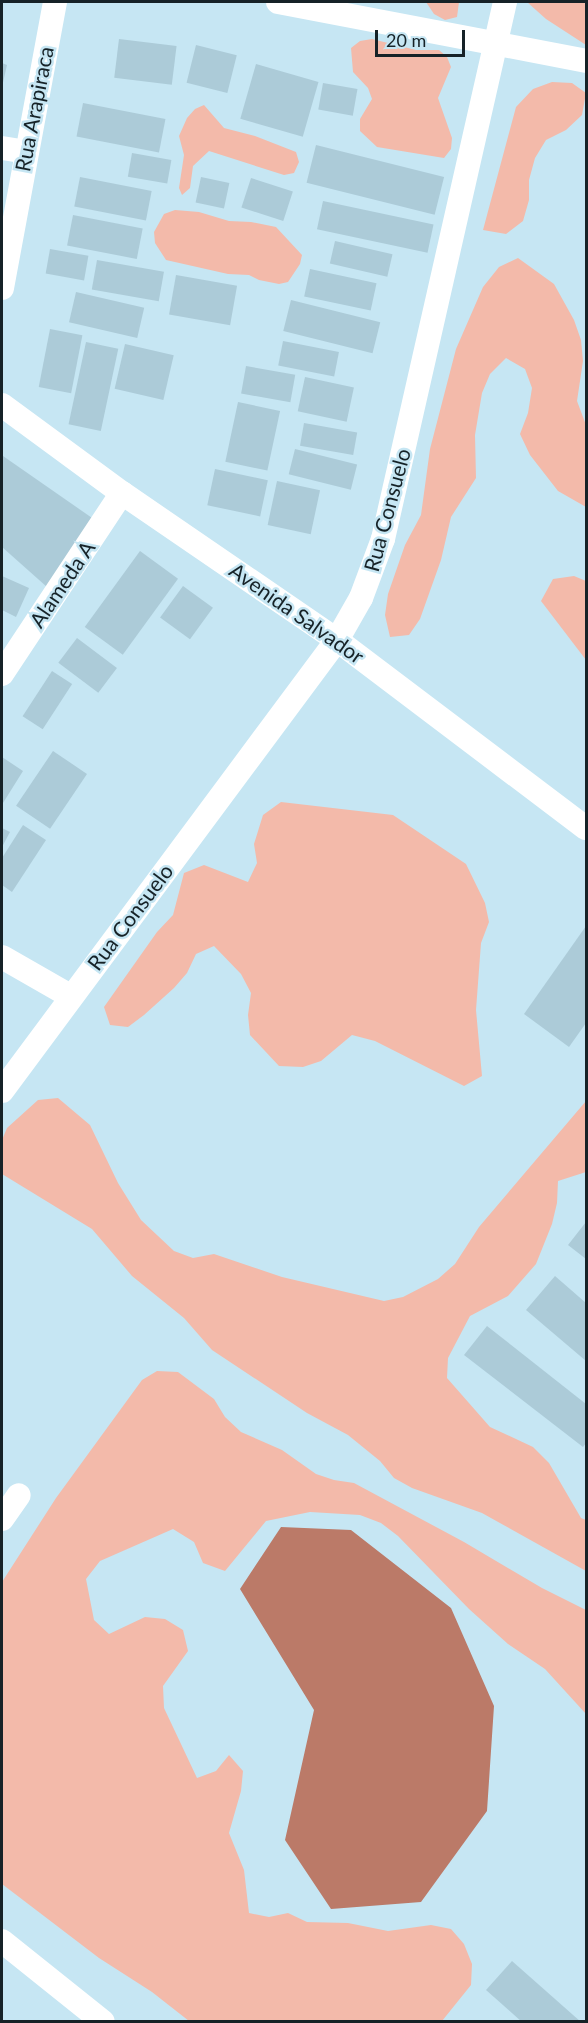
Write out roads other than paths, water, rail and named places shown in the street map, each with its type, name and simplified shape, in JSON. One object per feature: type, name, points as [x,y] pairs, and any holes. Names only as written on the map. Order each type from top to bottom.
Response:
[{"type":"street","name":"Rua Arapiraca","points":[[2,288],[56,2]]},
{"type":"street","points":[[278,2],[586,61]]},
{"type":"street","name":"Rua Consuelo","points":[[2,1091],[70,996],[337,640],[361,598],[383,539],[505,2]]},
{"type":"street","points":[[2,148],[26,152]]},
{"type":"street","name":"Avenida Salvador","points":[[2,405],[122,493],[337,640],[586,828]]},
{"type":"street","name":"Alameda A","points":[[2,674],[122,493]]},
{"type":"street","points":[[2,957],[70,996]]},
{"type":"street","points":[[2,1519],[19,1495]]},
{"type":"street","points":[[2,1941],[103,2022]]}]
